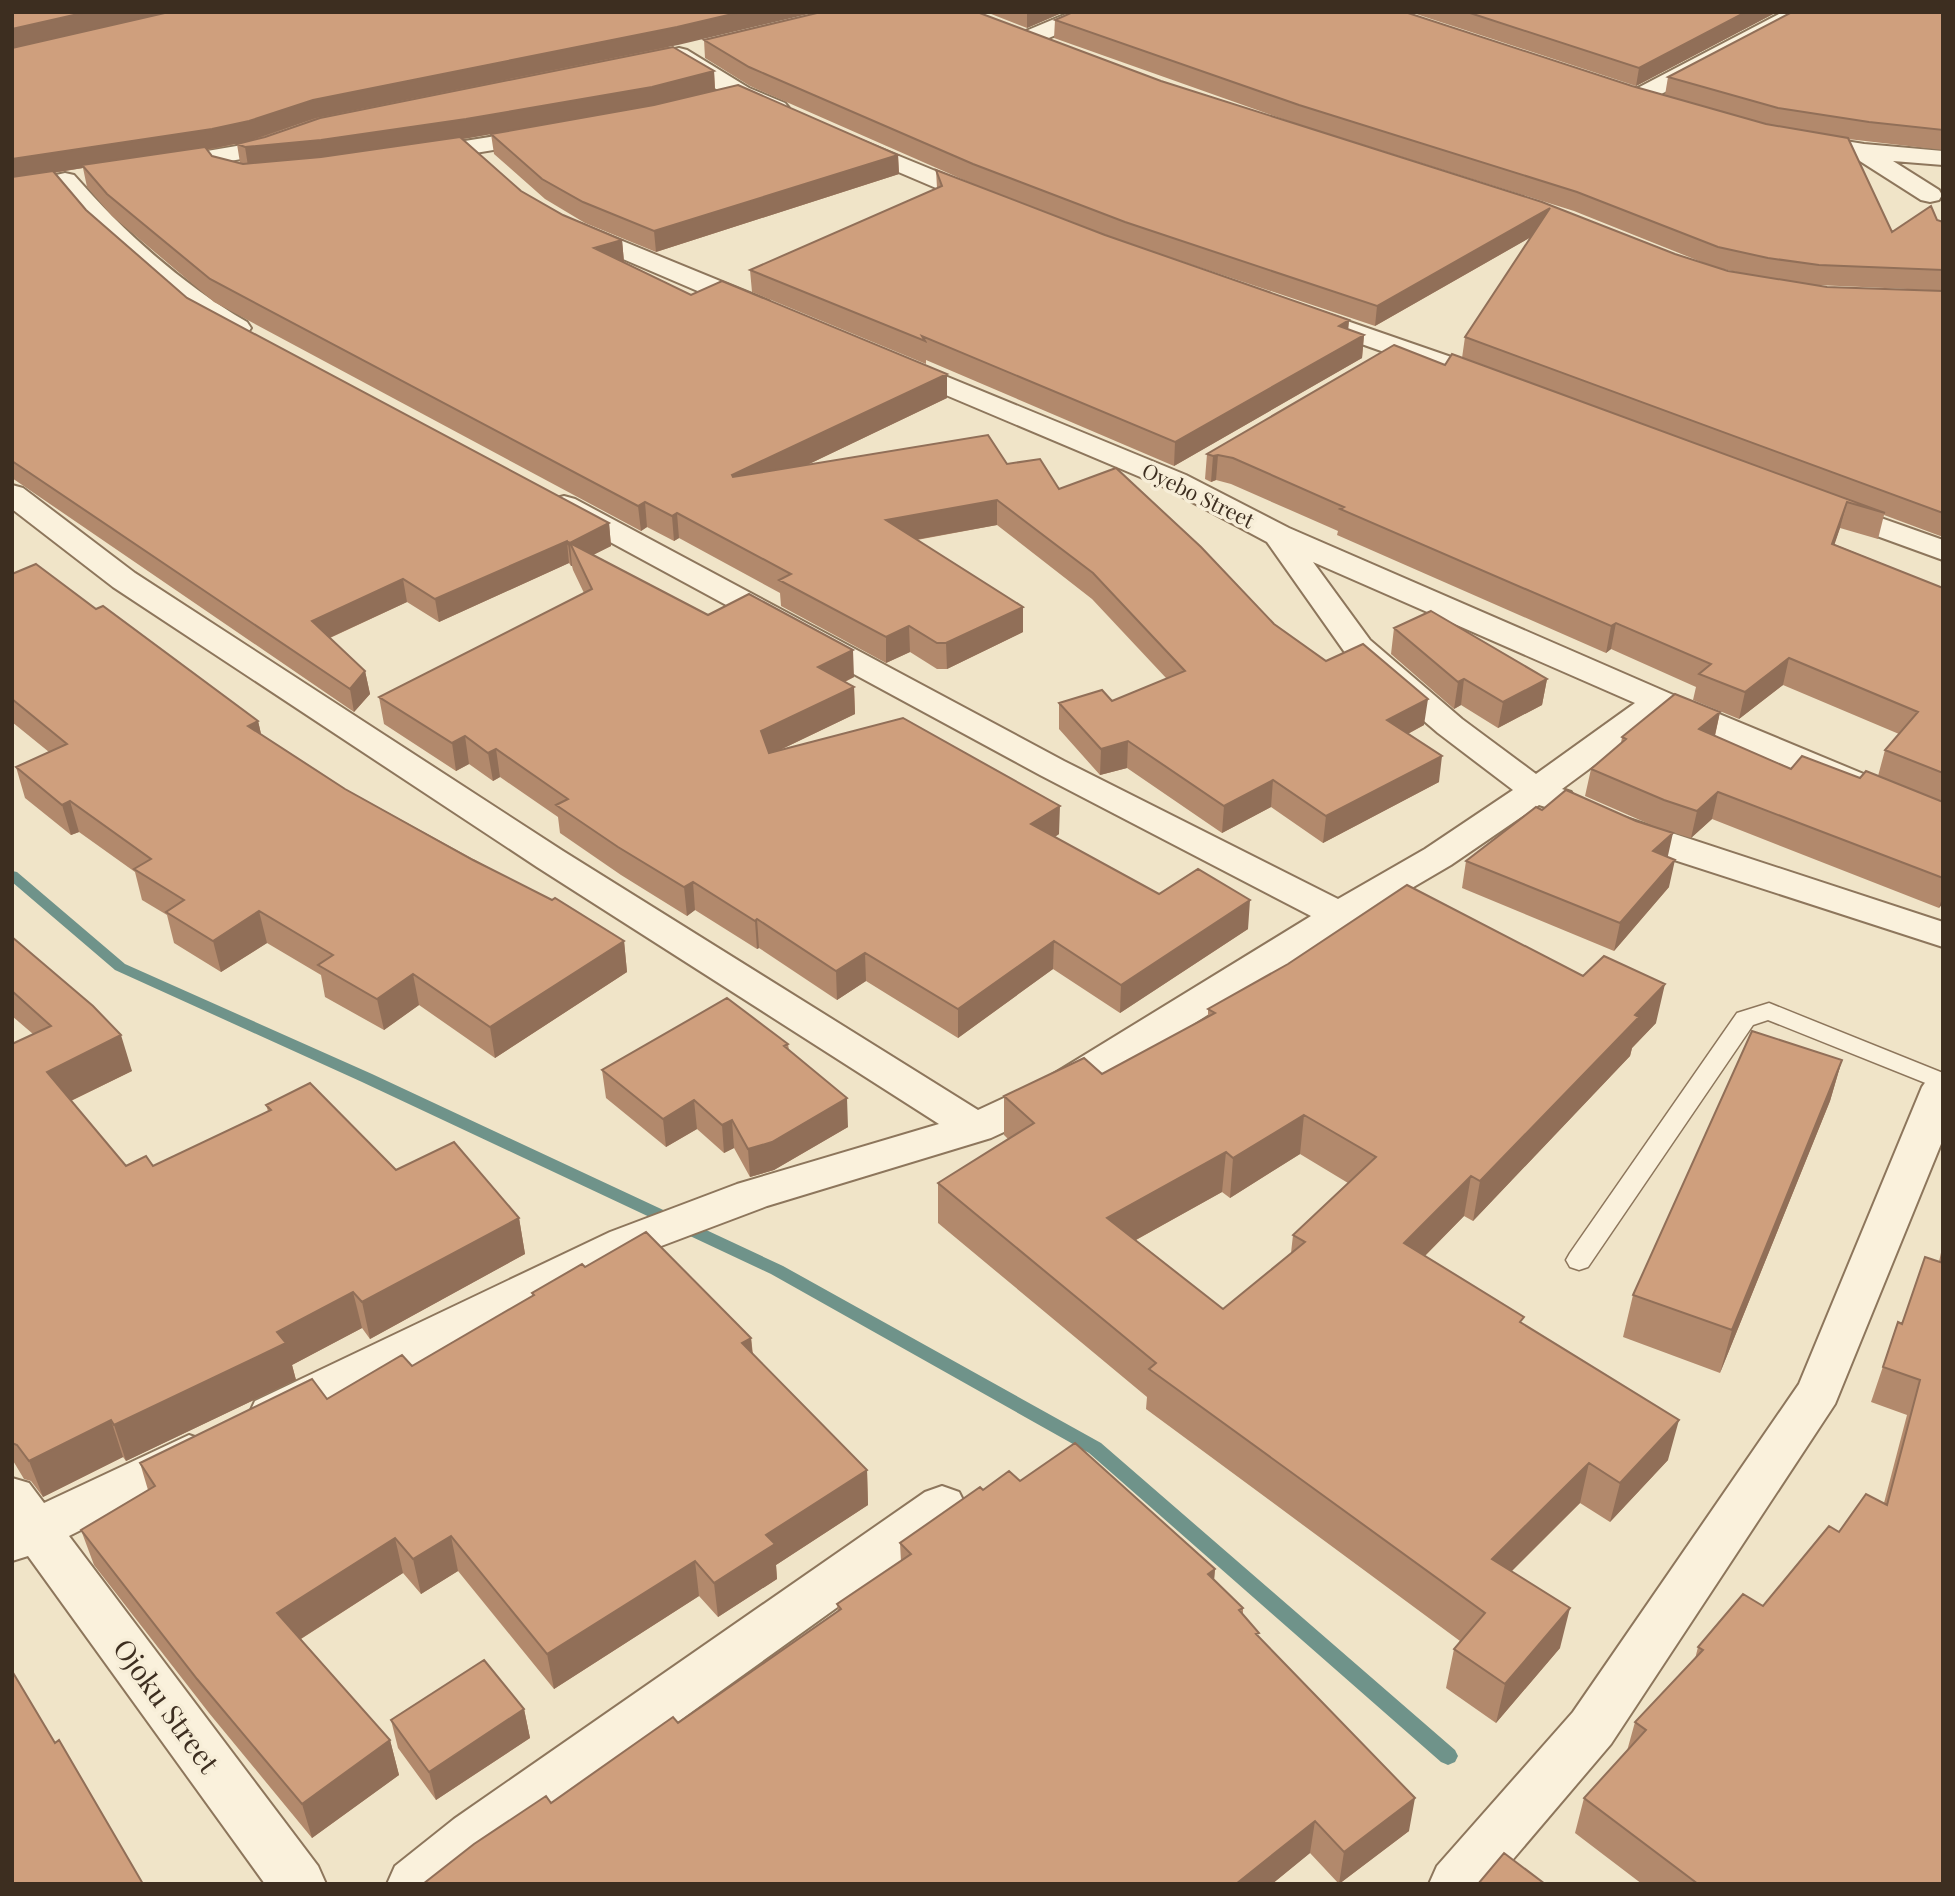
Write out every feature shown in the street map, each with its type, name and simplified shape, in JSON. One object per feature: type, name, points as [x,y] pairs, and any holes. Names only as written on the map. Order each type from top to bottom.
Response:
[{"type":"street","points":[[1067,52],[1018,34],[1090,12]]},
{"type":"street","points":[[1638,97],[1800,12]]},
{"type":"street","points":[[652,60],[705,49]]},
{"type":"street","points":[[679,55],[741,93],[1013,211]]},
{"type":"street","points":[[1613,89],[1665,105]]},
{"type":"street","points":[[704,102],[741,93]]},
{"type":"street","points":[[139,169],[216,159],[259,149],[306,132]]},
{"type":"street","points":[[404,158],[562,132]]},
{"type":"street","points":[[1784,138],[1859,150],[1943,158]]},
{"type":"street","points":[[469,148],[497,173]]},
{"type":"street","points":[[1859,150],[1936,191],[1939,221]]},
{"type":"street","points":[[216,159],[226,170],[247,176]]},
{"type":"street","points":[[64,180],[101,223],[203,310],[264,343]]},
{"type":"street","points":[[555,218],[575,230],[779,315]]},
{"type":"street","points":[[1272,303],[1514,389]]},
{"type":"street","points":[[1368,369],[1403,348]]},
{"type":"street","name":"Oyebo Street","points":[[869,353],[1175,481],[1278,535],[1658,701],[1943,820]]},
{"type":"street","points":[[1175,481],[1209,463]]},
{"type":"street","points":[[535,489],[1040,761],[1339,915]]},
{"type":"street","points":[[12,494],[124,580],[550,859],[976,1128]]},
{"type":"street","points":[[1813,502],[1943,551]]},
{"type":"street","points":[[1278,535],[1358,647],[1450,726],[1536,791],[1644,838],[1943,935]]},
{"type":"street","points":[[20,1522],[230,1435],[625,1243],[752,1195],[976,1128],[1062,1088],[1339,915],[1438,857],[1536,791],[1658,701]]},
{"type":"street","points":[[1457,1884],[1592,1728],[1819,1391],[1943,1084]]},
{"type":"street","points":[[415,1884],[473,1837],[942,1506]]},
{"type":"street","name":"Ojoku Street","points":[[20,1522],[298,1884]]},
{"type":"lane","points":[[1579,1260],[1745,1019],[1769,1011],[1943,1084]]},
{"type":"building","points":[[12,12],[87,12],[12,29]]},
{"type":"building","points":[[169,12],[741,12],[313,100],[249,121],[212,129],[12,159],[12,48]]},
{"type":"building","points":[[821,12],[977,12],[1161,81],[1542,202],[1675,254],[1728,271],[1827,287],[1943,291],[1943,513],[1465,337],[1550,208],[1377,306],[1125,222],[973,164],[749,67],[704,40]]},
{"type":"building","points":[[1073,12],[1405,12],[1632,86],[1766,124],[1848,138],[1892,232],[1931,206],[1937,220],[1943,222],[1943,270],[1819,265],[1718,247],[1577,192],[1299,105],[1055,20]]},
{"type":"building","points":[[1467,12],[1746,12],[1639,68]]},
{"type":"building","points":[[1792,12],[1943,12],[1943,130],[1778,108],[1668,77]]},
{"type":"building","points":[[673,47],[714,71],[652,87],[466,119],[321,140],[245,147],[237,144],[320,118]]},
{"type":"building","points":[[738,85],[898,155],[654,231],[583,202],[542,179],[491,134],[654,105]]},
{"type":"building","points":[[460,137],[521,191],[563,215],[622,240],[594,248],[691,295],[722,281],[947,374],[732,475],[733,477],[988,435],[1007,464],[1040,459],[1059,489],[1116,468],[1201,547],[1274,624],[1326,661],[1363,644],[1428,699],[1387,720],[1442,756],[1326,816],[1273,780],[1224,806],[1128,741],[1101,749],[1059,703],[1102,690],[1112,701],[1185,671],[1093,573],[997,500],[886,520],[1023,607],[946,643],[937,643],[909,626],[886,637],[779,580],[791,574],[677,513],[672,516],[645,502],[638,506],[210,279],[107,194],[82,165],[205,147],[212,156],[243,164],[321,157]]},
{"type":"building","points":[[936,170],[1105,235],[1349,320],[1339,326],[1364,335],[1175,442],[922,336],[925,341],[750,270],[942,186]]},
{"type":"building","points":[[53,171],[86,210],[187,298],[609,523],[568,544],[567,541],[435,599],[403,579],[312,621],[365,671],[350,689],[12,461],[12,177]]},
{"type":"building","points":[[1394,345],[1445,365],[1452,354],[1885,513],[1847,502],[1832,544],[1943,588],[1943,773],[1885,750],[1918,712],[1789,658],[1745,692],[1699,674],[1711,664],[1616,623],[1611,626],[1340,509],[1344,507],[1233,458],[1207,454]]},
{"type":"building","points":[[570,543],[708,615],[749,594],[853,650],[818,667],[854,687],[761,731],[769,753],[903,718],[1060,806],[1031,824],[1159,894],[1198,869],[1250,900],[1121,985],[1054,941],[958,1009],[865,953],[836,971],[757,919],[755,921],[693,882],[684,887],[618,847],[556,805],[568,799],[496,749],[488,753],[465,736],[452,743],[379,697],[592,589]]},
{"type":"building","points":[[36,564],[96,609],[103,606],[258,721],[248,726],[345,789],[473,860],[552,900],[555,898],[624,941],[490,1027],[413,974],[377,999],[318,965],[333,955],[259,911],[213,941],[166,912],[184,900],[134,869],[151,859],[70,801],[62,805],[16,767],[67,744],[12,699],[12,574]]},
{"type":"building","points":[[1431,611],[1547,679],[1503,702],[1464,679],[1458,682],[1394,628]]},
{"type":"building","points":[[1675,694],[1720,712],[1699,729],[1791,769],[1802,756],[1860,778],[1866,771],[1943,802],[1943,878],[1718,792],[1697,811],[1591,769],[1626,739],[1622,737]]},
{"type":"building","points":[[1566,790],[1636,821],[1673,833],[1653,851],[1675,860],[1620,923],[1466,861],[1536,807],[1542,810]]},
{"type":"building","points":[[1407,885],[1583,976],[1604,956],[1665,984],[1635,1015],[1639,1017],[1480,1181],[1471,1176],[1404,1243],[1524,1317],[1520,1322],[1679,1420],[1620,1483],[1589,1463],[1492,1559],[1570,1608],[1505,1684],[1454,1649],[1485,1613],[1149,1369],[1156,1363],[938,1183],[1034,1123],[1004,1096],[1084,1058],[1102,1074],[1215,1013],[1208,1009],[1288,964]],"holes":[[[1304,1115],[1376,1157],[1293,1235],[1305,1242],[1223,1309],[1107,1218],[1226,1152],[1233,1158]]]},
{"type":"building","points":[[12,937],[93,1006],[121,1035],[47,1072],[126,1166],[146,1156],[153,1166],[271,1110],[266,1105],[310,1083],[396,1170],[454,1142],[519,1218],[362,1302],[353,1292],[277,1332],[286,1343],[114,1425],[111,1420],[29,1461],[17,1445],[12,1443],[12,1044],[51,1026],[12,991]]},
{"type":"building","points":[[727,998],[788,1044],[784,1046],[847,1098],[772,1142],[748,1149],[732,1120],[722,1125],[694,1100],[663,1119],[602,1070]]},
{"type":"building","points":[[1752,1031],[1842,1060],[1732,1330],[1633,1295]]},
{"type":"building","points":[[646,1232],[751,1338],[742,1343],[867,1470],[766,1535],[775,1544],[714,1583],[695,1561],[547,1654],[451,1536],[413,1559],[395,1538],[277,1613],[390,1740],[302,1804],[197,1679],[81,1530],[155,1486],[140,1463],[312,1379],[327,1399],[402,1355],[412,1366],[582,1264],[585,1267]]},
{"type":"building","points":[[1925,1257],[1943,1263],[1943,1884],[1698,1884],[1584,1798],[1646,1730],[1635,1722],[1703,1650],[1698,1647],[1743,1594],[1763,1606],[1829,1526],[1839,1532],[1866,1494],[1887,1505],[1920,1380],[1883,1367],[1898,1322],[1902,1324]]},
{"type":"building","points":[[1075,1443],[1215,1569],[1208,1574],[1243,1608],[1239,1610],[1259,1633],[1256,1634],[1415,1798],[1344,1852],[1315,1821],[1236,1884],[423,1884],[474,1844],[546,1796],[551,1803],[673,1717],[678,1723],[841,1609],[837,1604],[911,1554],[900,1543],[980,1487],[983,1490],[1009,1471],[1020,1481]]},
{"type":"building","points":[[484,1660],[524,1709],[429,1772],[391,1720]]},
{"type":"building","points":[[12,1671],[55,1743],[59,1740],[143,1884],[12,1884]]},
{"type":"building","points":[[1504,1853],[1545,1884],[1478,1884]]},
{"type":"waterway","points":[[12,875],[120,967],[367,1078],[777,1270],[1095,1448],[1448,1756]]}]
